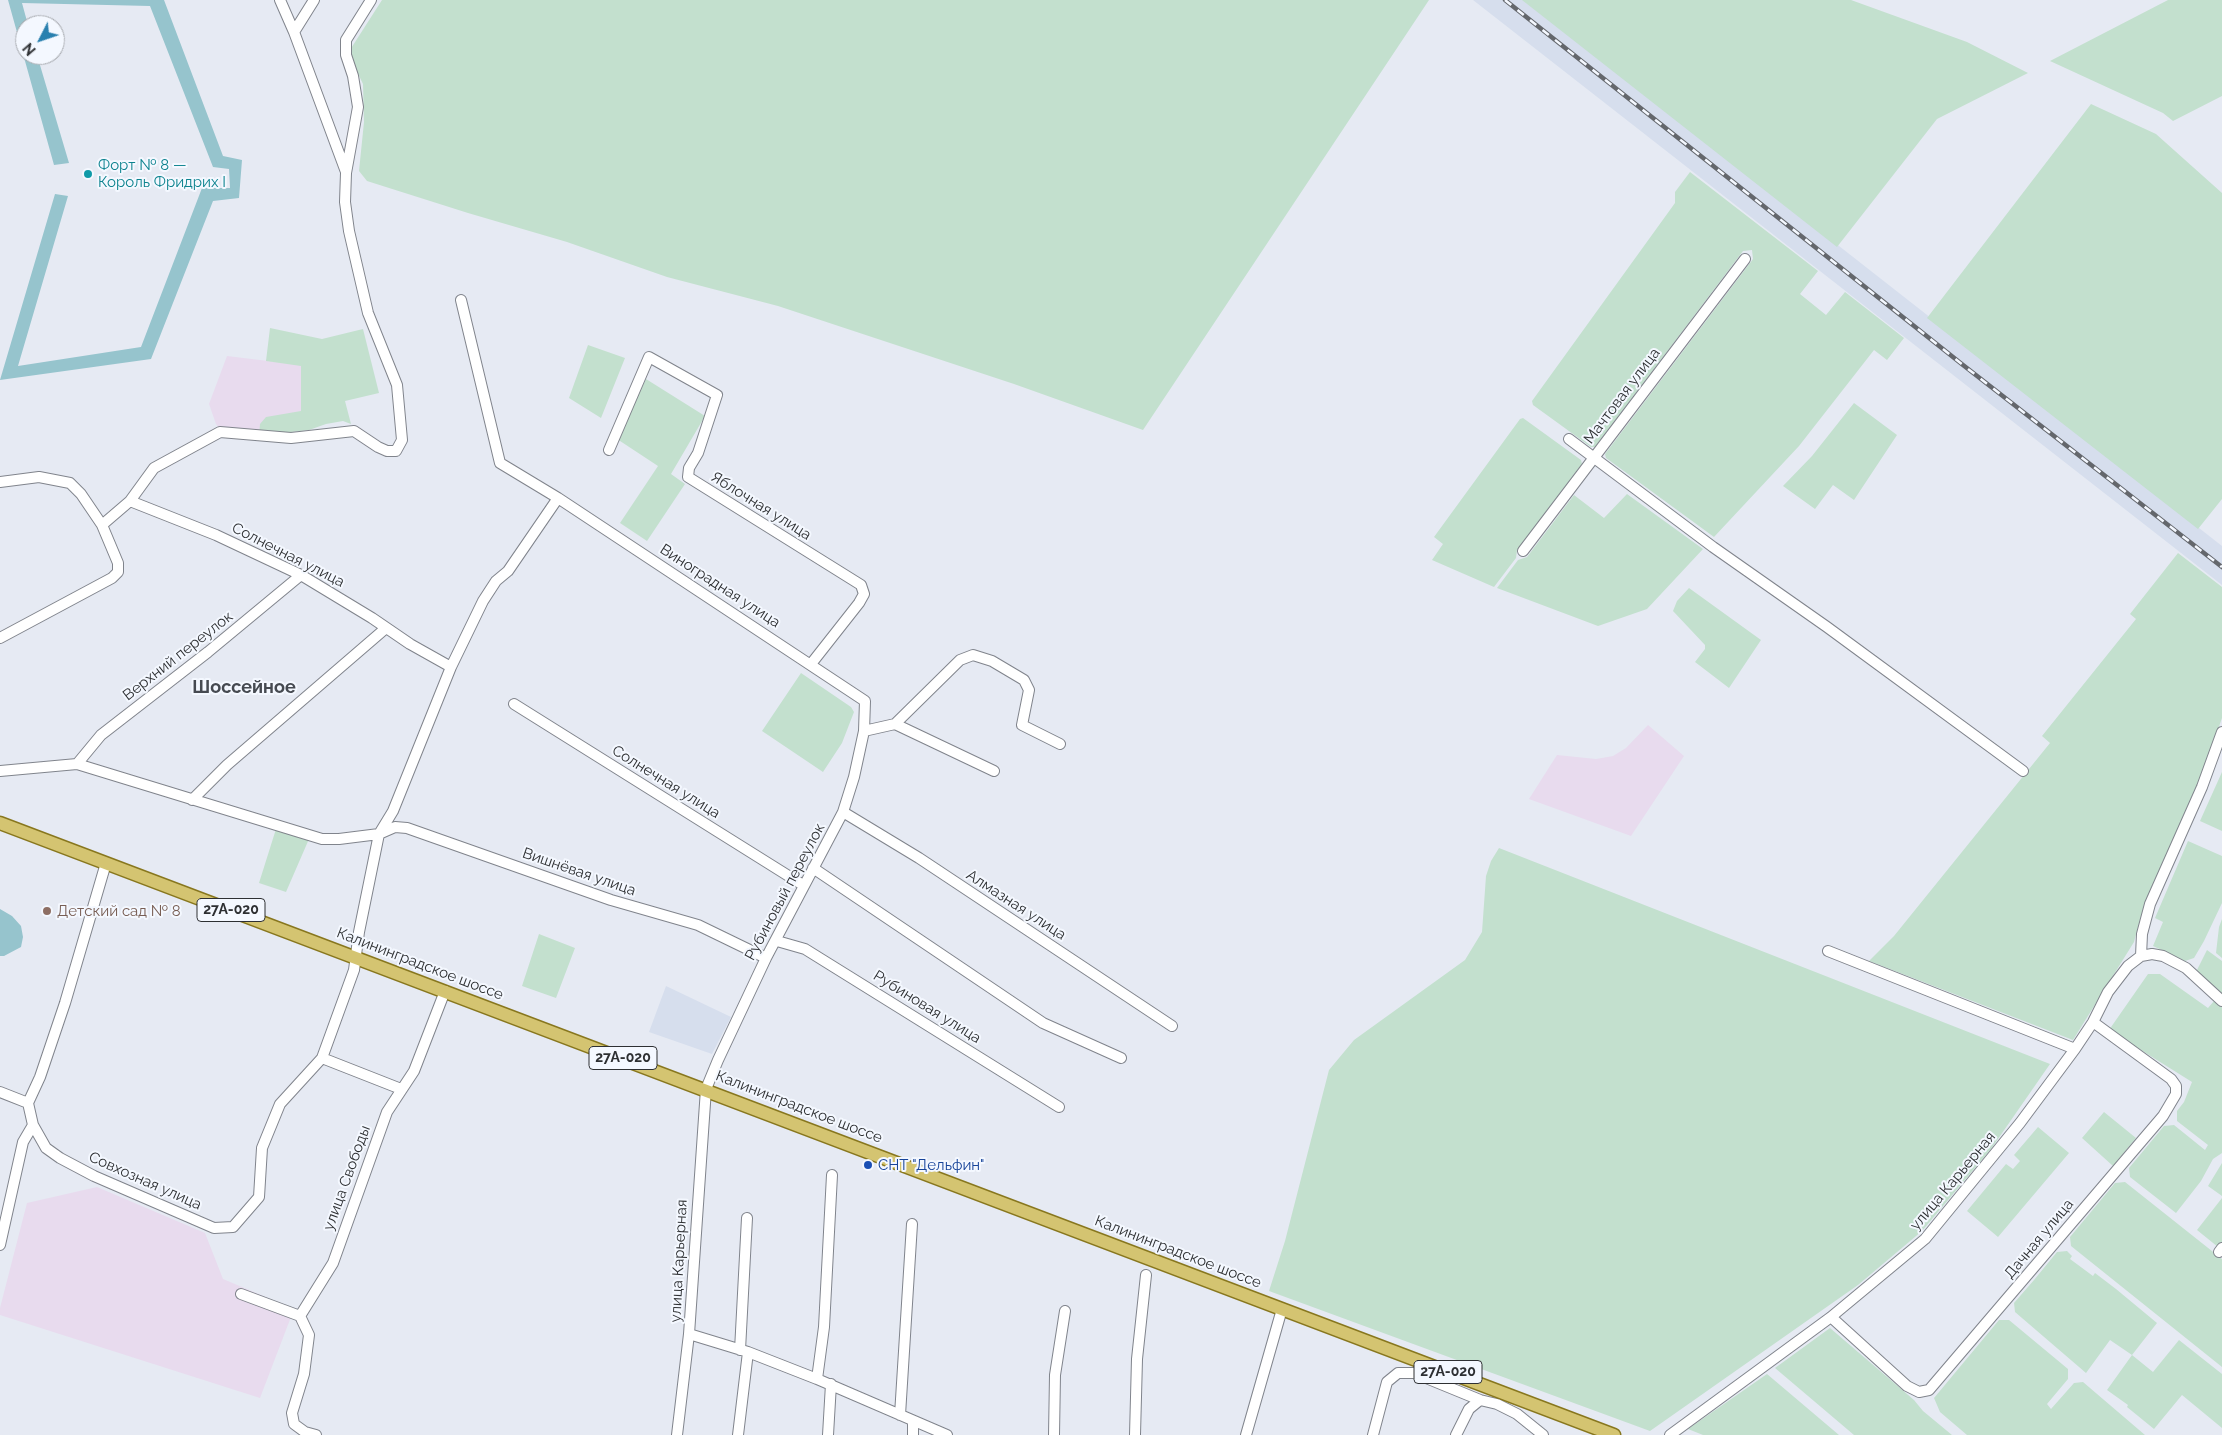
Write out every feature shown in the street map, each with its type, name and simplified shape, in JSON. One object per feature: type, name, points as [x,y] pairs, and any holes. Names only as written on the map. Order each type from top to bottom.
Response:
[{"type":"main road","name":"Калининградское шоссе","points":[[0,823],[706,1089],[1614,1435]]},
{"type":"street","points":[[280,0],[294,32],[346,173]]},
{"type":"street","points":[[294,32],[314,0]]},
{"type":"street","points":[[102,525],[130,501],[154,468],[220,432],[291,438],[354,430],[378,446],[396,451],[402,440],[396,385],[368,313],[349,231],[346,202],[346,173],[358,107],[353,76],[346,55],[346,40],[371,0]]},
{"type":"street","name":"Мачтовая улица","points":[[1523,552],[1745,259]]},
{"type":"street","name":"Виноградная улица","points":[[461,300],[500,463],[558,498],[865,701]]},
{"type":"street","name":"Яблочная улица","points":[[609,450],[649,357],[717,395],[698,453],[689,468],[688,477],[861,585],[864,594],[859,603],[811,664]]},
{"type":"street","points":[[1569,438],[1713,547],[2023,771]]},
{"type":"street","points":[[0,482],[39,476],[70,483],[81,494],[102,525],[118,563],[118,572],[112,578],[0,638]]},
{"type":"street","name":"Совхозная улица","points":[[28,1103],[33,1125],[46,1148],[60,1158],[94,1176],[214,1228],[232,1227],[259,1197],[262,1148],[280,1104],[322,1058],[354,970],[359,932],[379,834],[393,811],[451,667],[483,601],[496,581],[508,571],[558,498]]},
{"type":"street","name":"Солнечная улица","points":[[130,501],[216,535],[301,575],[451,667]]},
{"type":"street","name":"Верхний переулок","points":[[77,764],[101,735],[208,652],[301,575]]},
{"type":"street","points":[[192,800],[227,765],[386,628]]},
{"type":"street","points":[[864,731],[895,724],[960,660],[973,655],[992,661],[1024,680],[1028,690],[1022,725],[1060,744]]},
{"type":"street","name":"Рубиновый переулок","points":[[706,1089],[766,958],[777,941],[803,885],[843,812],[854,777],[864,731],[865,701]]},
{"type":"street","name":"Солнечная улица","points":[[514,704],[803,885]]},
{"type":"street","points":[[895,724],[994,771]]},
{"type":"street","points":[[2222,732],[2202,787],[2150,904],[2142,934],[2140,956],[2152,954],[2163,956],[2186,968],[2222,1001]]},
{"type":"street","points":[[0,771],[77,764]]},
{"type":"street","name":"Вишнёвая улица","points":[[77,764],[322,839],[379,834],[395,827],[407,828],[611,900],[698,925],[766,958]]},
{"type":"street","name":"Алмазная улица","points":[[843,812],[919,858],[1172,1026]]},
{"type":"street","points":[[0,1092],[28,1103],[40,1077],[65,1003],[106,863]]},
{"type":"street","points":[[813,868],[1043,1023],[1121,1058]]},
{"type":"street","name":"Рубиновая улица","points":[[777,941],[805,949],[1059,1107]]},
{"type":"street","points":[[1828,951],[2075,1049]]},
{"type":"street","name":"улица Карьерная","points":[[1670,1435],[1831,1317],[1925,1240],[2020,1123],[2075,1049],[2093,1022],[2108,992],[2128,966],[2140,956]]},
{"type":"street","name":"улица Свободы","points":[[300,1316],[333,1263],[388,1112],[414,1071],[445,991]]},
{"type":"street","name":"Дачная улица","points":[[1831,1317],[1907,1386],[1919,1392],[1929,1390],[2163,1116],[2176,1094],[2176,1086],[2170,1079],[2093,1022]]},
{"type":"street","points":[[322,1058],[401,1089]]},
{"type":"street","name":"улица Карьерная","points":[[677,1435],[689,1334],[706,1089]]},
{"type":"street","points":[[0,1245],[23,1142],[33,1125]]},
{"type":"street","points":[[817,1379],[824,1327],[832,1176]]},
{"type":"street","points":[[738,1435],[744,1351],[747,1218]]},
{"type":"street","points":[[900,1414],[912,1224]]},
{"type":"street","points":[[1135,1435],[1137,1359],[1146,1275]]},
{"type":"street","points":[[241,1294],[300,1316],[309,1335],[304,1374],[292,1413],[294,1424],[305,1432],[316,1435]]},
{"type":"street","points":[[1246,1435],[1282,1309]]},
{"type":"street","points":[[1054,1435],[1055,1375],[1065,1311]]},
{"type":"street","points":[[689,1334],[744,1351],[831,1384],[947,1435]]},
{"type":"street","points":[[1373,1435],[1387,1382],[1398,1373],[1414,1374],[1480,1400],[1497,1404],[1517,1414],[1543,1435]]},
{"type":"street","points":[[828,1435],[831,1384]]},
{"type":"street","points":[[1456,1435],[1469,1409],[1480,1400]]},
{"type":"street","points":[[913,1435],[914,1422]]},
{"type":"shaded area","points":[[1473,0],[1525,0],[2222,546],[2222,585]]},
{"type":"shaded area","points":[[227,356],[301,365],[301,412],[266,418],[259,436],[223,433],[216,424],[209,404]]},
{"type":"shaded area","points":[[1648,725],[1684,756],[1631,836],[1529,799],[1557,755],[1596,759],[1613,756],[1626,748]]},
{"type":"shaded area","points":[[666,986],[731,1017],[712,1054],[649,1032]]},
{"type":"shaded area","points":[[97,1187],[205,1233],[223,1279],[294,1309],[260,1398],[0,1315],[0,1308],[27,1203]]},
{"type":"green space","points":[[382,0],[1429,0],[1143,430],[1014,384],[778,306],[667,277],[567,242],[367,181],[359,171],[364,122],[363,84],[348,53]]},
{"type":"green space","points":[[1522,0],[1851,0],[1967,42],[2028,73],[1937,119],[1837,247]]},
{"type":"green space","points":[[2168,0],[2222,0],[2222,96],[2173,121],[2163,113],[2050,61]]},
{"type":"green space","points":[[2091,104],[2156,134],[2222,193],[2222,499],[2198,529],[1927,318]]},
{"type":"green space","points":[[1690,172],[1818,271],[1800,294],[1826,315],[1845,292],[1904,338],[1887,360],[1874,350],[1799,446],[1714,537],[1606,458],[1605,454],[1753,259],[1752,250],[1743,251],[1595,447],[1591,447],[1533,405],[1532,401],[1675,203],[1675,192]]},
{"type":"green space","points":[[270,328],[322,339],[363,329],[379,393],[345,401],[351,424],[343,421],[326,424],[309,430],[291,432],[290,436],[259,436],[260,424],[266,417],[301,411],[301,366],[266,361]]},
{"type":"green space","points":[[588,345],[625,358],[601,418],[569,398]]},
{"type":"green space","points":[[646,379],[705,416],[671,474],[685,484],[647,541],[620,523],[658,466],[617,439]]},
{"type":"green space","points":[[1854,403],[1897,435],[1854,500],[1833,485],[1815,509],[1783,486],[1812,456]]},
{"type":"green space","points":[[1523,418],[1581,460],[1582,464],[1517,550],[1516,558],[1494,587],[1432,560],[1443,544],[1434,537],[1520,419]]},
{"type":"green space","points":[[1627,494],[1703,549],[1647,609],[1598,626],[1497,588],[1518,560],[1527,557],[1574,495],[1604,518]]},
{"type":"green space","points":[[2178,553],[2222,587],[2222,718],[2199,784],[2144,905],[2134,942],[2073,1040],[1869,961],[1894,936],[2050,743],[2042,736],[2136,619],[2130,614]]},
{"type":"green space","points":[[1689,588],[1761,640],[1729,688],[1695,662],[1705,649],[1705,645],[1673,611],[1677,601]]},
{"type":"green space","points":[[801,673],[851,707],[854,712],[842,743],[823,772],[762,731]]},
{"type":"green space","points":[[2222,772],[2222,831],[2200,821]]},
{"type":"green space","points":[[276,829],[309,839],[286,892],[259,883]]},
{"type":"green space","points":[[2188,841],[2222,856],[2222,903],[2194,958],[2185,961],[2153,946],[2163,922],[2155,918]]},
{"type":"green space","points":[[1499,848],[2050,1064],[1991,1149],[1922,1231],[1858,1285],[1650,1431],[1269,1291],[1285,1241],[1329,1070],[1354,1040],[1465,960],[1482,932],[1486,876],[1491,861]]},
{"type":"green space","points":[[2222,919],[2222,958],[2216,953],[2219,927]]},
{"type":"green space","points":[[539,934],[575,948],[556,998],[522,986]]},
{"type":"green space","points":[[2207,950],[2222,961],[2222,995],[2195,974]]},
{"type":"green space","points":[[2148,974],[2160,974],[2208,1008],[2214,1001],[2222,1007],[2222,1153],[2213,1159],[2201,1181],[2176,1213],[2130,1177],[2129,1168],[2164,1126],[2174,1125],[2205,1150],[2208,1145],[2177,1121],[2177,1111],[2184,1102],[2192,1082],[2109,1030]]},
{"type":"green space","points":[[2104,1112],[2136,1138],[2113,1166],[2082,1138]]},
{"type":"green space","points":[[2038,1127],[2069,1153],[1998,1237],[1967,1211],[2006,1164],[2013,1169],[2020,1161],[2014,1155]]},
{"type":"green space","points":[[2222,1163],[2222,1196],[2208,1186]]},
{"type":"green space","points":[[2125,1182],[2222,1259],[2222,1367],[2071,1246],[2070,1237],[2115,1183]]},
{"type":"green space","points":[[2222,1198],[2222,1243],[2218,1247],[2197,1230]]},
{"type":"green space","points":[[2067,1251],[2072,1256],[2070,1259],[2093,1276],[2095,1273],[2157,1323],[2132,1355],[2110,1340],[2086,1373],[2015,1312],[2014,1303],[2057,1252]]},
{"type":"green space","points":[[1999,1320],[2009,1320],[2068,1369],[2068,1379],[2047,1404],[2051,1409],[2074,1383],[2083,1382],[2145,1435],[1967,1435],[1940,1412],[1934,1398]]},
{"type":"green space","points":[[1830,1328],[1952,1435],[1854,1435],[1775,1368]]},
{"type":"green space","points":[[2179,1340],[2222,1374],[2222,1428],[2182,1395],[2154,1429],[2127,1407],[2128,1405],[2107,1390],[2132,1355],[2153,1372]]},
{"type":"green space","points":[[1767,1374],[1839,1435],[1703,1435],[1688,1429]]},
{"type":"water","points":[[8,0],[164,0],[223,156],[242,160],[239,198],[213,201],[151,359],[0,380],[55,194],[68,196],[18,366],[141,347],[202,188],[230,188],[229,169],[213,167],[150,6],[22,3],[25,15],[15,15],[15,25]]},
{"type":"water","points":[[26,65],[40,65],[69,163],[54,165]]},
{"type":"water","points":[[0,909],[12,916],[21,926],[23,937],[21,947],[4,956],[0,956]]},
{"type":"railway","points":[[1505,0],[1963,365],[2222,567]]},
{"type":"place","name":"Форт № 8 — Король Фридрих I","points":[[88,174]]},
{"type":"place","name":"Детский сад № 8","points":[[47,911]]},
{"type":"place","name":"СНТ \"Дельфин\"","points":[[868,1165]]},
{"type":"district","name":"Шоссейное","points":[[244,688]]}]
